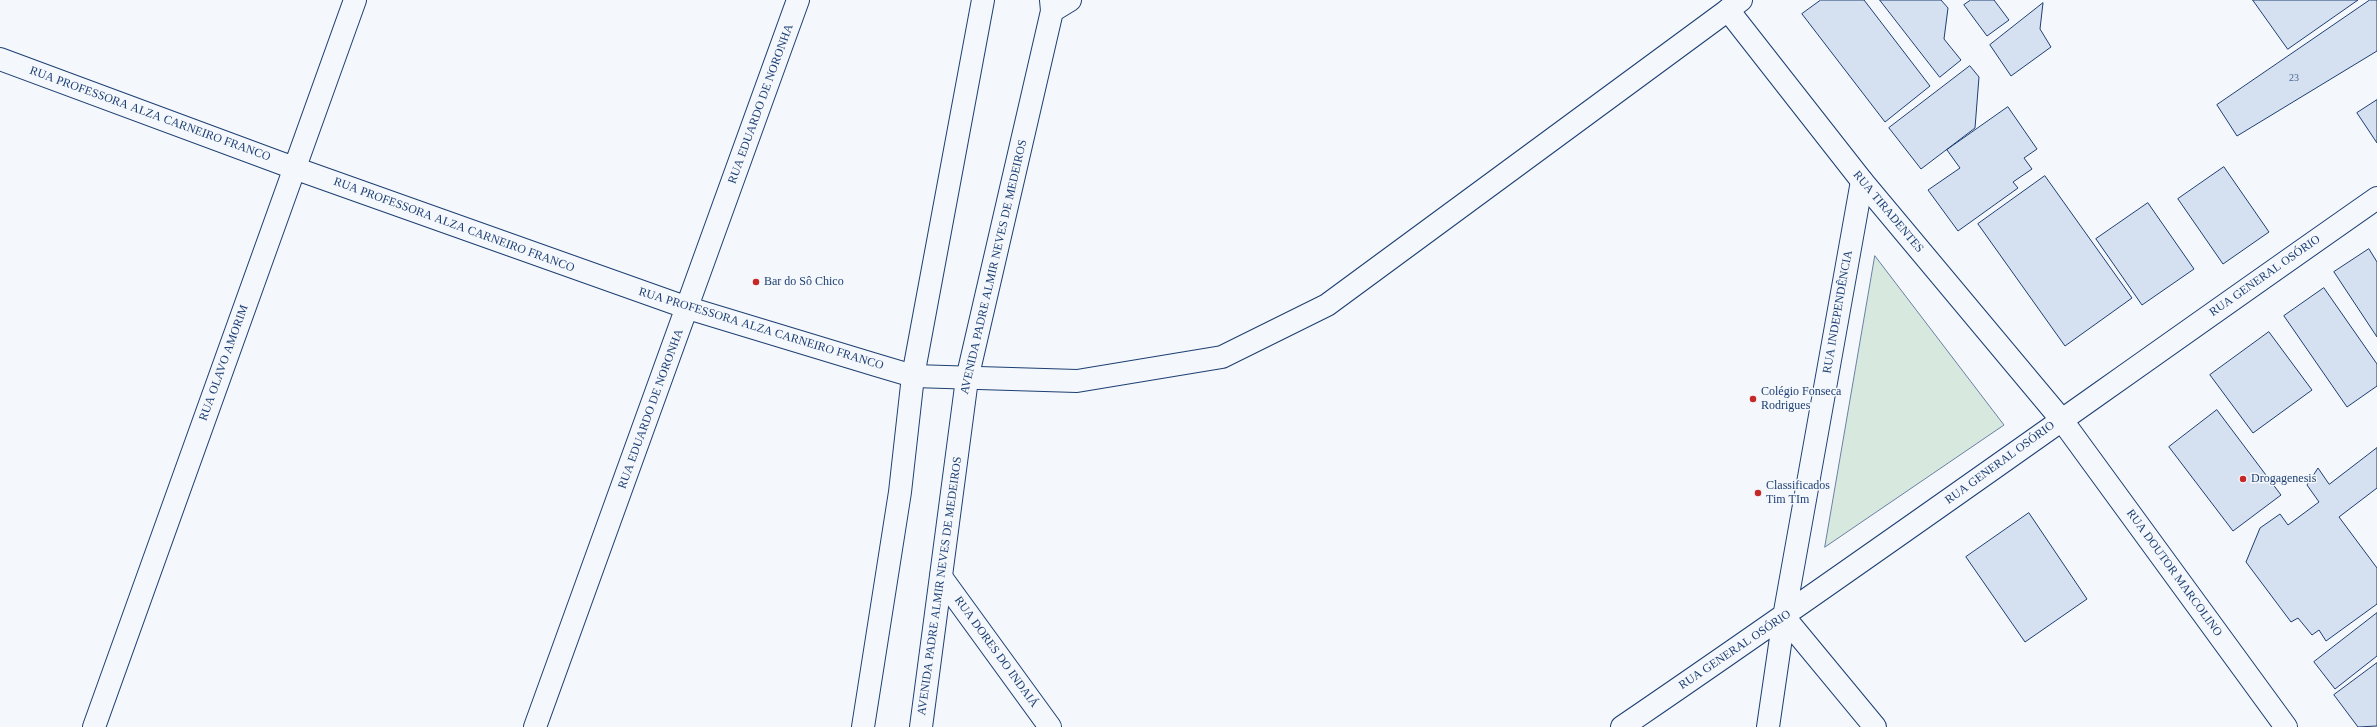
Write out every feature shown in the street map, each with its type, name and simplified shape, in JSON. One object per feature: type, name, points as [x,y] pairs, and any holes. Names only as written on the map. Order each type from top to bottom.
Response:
[{"type":"street","name":"RUA OLAVO AMORIM","points":[[94,727],[355,0]]},
{"type":"street","name":"RUA EDUARDO DE NORONHA","points":[[535,727],[688,308],[798,0]]},
{"type":"street","points":[[863,727],[900,492],[913,376],[983,0]]},
{"type":"street","name":"RUA PROFESSORA ALZA CARNEIRO FRANCO","points":[[0,59],[294,168],[688,308],[913,376],[967,379],[1077,381],[1222,357],[1327,305],[1730,3]]},
{"type":"street","name":"RUA TIRADENTES","points":[[1730,3],[1862,181],[2061,419]]},
{"type":"street","name":"AVENIDA PADRE ALMIR NEVES DE MEDEIROS","points":[[921,727],[967,379],[1058,4]]},
{"type":"street","name":"RUA INDEPENDÊNCIA","points":[[1768,727],[1784,617],[1862,181]]},
{"type":"street","name":"RUA GENERAL OSÓRIO","points":[[1622,727],[1784,617],[2061,419],[2377,198]]},
{"type":"street","name":"RUA DOUTOR MARCOLINO","points":[[2061,419],[2286,727]]},
{"type":"street","name":"RUA DORES DO INDAIÁ","points":[[941,577],[1050,727]]},
{"type":"street","points":[[1784,617],[1874,727]]},
{"type":"shaded area","points":[[1875,256],[2004,425],[1825,547]]},
{"type":"building","points":[[1821,0],[1864,0],[1930,86],[1885,122],[1802,14]]},
{"type":"building","points":[[1880,0],[1941,0],[1948,8],[1944,39],[1961,60],[1940,77]]},
{"type":"building","points":[[1971,0],[1994,0],[2009,20],[1987,36],[1964,5]]},
{"type":"building","points":[[2253,0],[2358,0],[2288,49]]},
{"type":"building","points":[[2370,0],[2377,0],[2377,51],[2237,136],[2217,105]]},
{"type":"building","points":[[2043,3],[2040,29],[2051,47],[2011,76],[1990,45]]},
{"type":"building","points":[[1970,66],[1979,77],[1975,128],[1921,169],[1889,128]]},
{"type":"building","points":[[2377,100],[2377,143],[2357,113]]},
{"type":"building","points":[[2008,107],[2037,149],[2024,158],[2032,169],[2013,182],[2018,188],[1958,231],[1928,190],[1960,168],[1947,150]]},
{"type":"building","points":[[2224,167],[2269,232],[2223,264],[2178,199]]},
{"type":"building","points":[[2045,176],[2132,298],[2065,346],[1978,224]]},
{"type":"building","points":[[2148,203],[2194,269],[2142,305],[2096,239]]},
{"type":"building","points":[[2369,249],[2377,262],[2377,337],[2334,272]]},
{"type":"building","points":[[2324,288],[2377,364],[2377,386],[2347,407],[2284,316]]},
{"type":"building","points":[[2269,332],[2312,390],[2253,433],[2210,375]]},
{"type":"building","points":[[2217,410],[2281,495],[2233,531],[2169,447]]},
{"type":"building","points":[[2377,448],[2377,488],[2339,517],[2377,568],[2377,604],[2326,641],[2319,630],[2312,635],[2298,618],[2291,622],[2246,562],[2260,528],[2280,514],[2288,525],[2319,502],[2307,485],[2318,468],[2329,484]]},
{"type":"building","points":[[2029,513],[2087,599],[2025,642],[1966,557]]},
{"type":"building","points":[[2377,613],[2377,656],[2335,689],[2314,662]]},
{"type":"building","points":[[2377,663],[2377,726],[2358,727],[2334,695]]},
{"type":"place","name":"Bar do Sô Chico","points":[[756,282]]},
{"type":"place","name":"Colégio Fonseca Rodrigues","points":[[1753,399]]},
{"type":"place","name":"Drogagenesis","points":[[2243,479]]},
{"type":"place","name":"Classificados Tim TIm","points":[[1758,493]]}]
